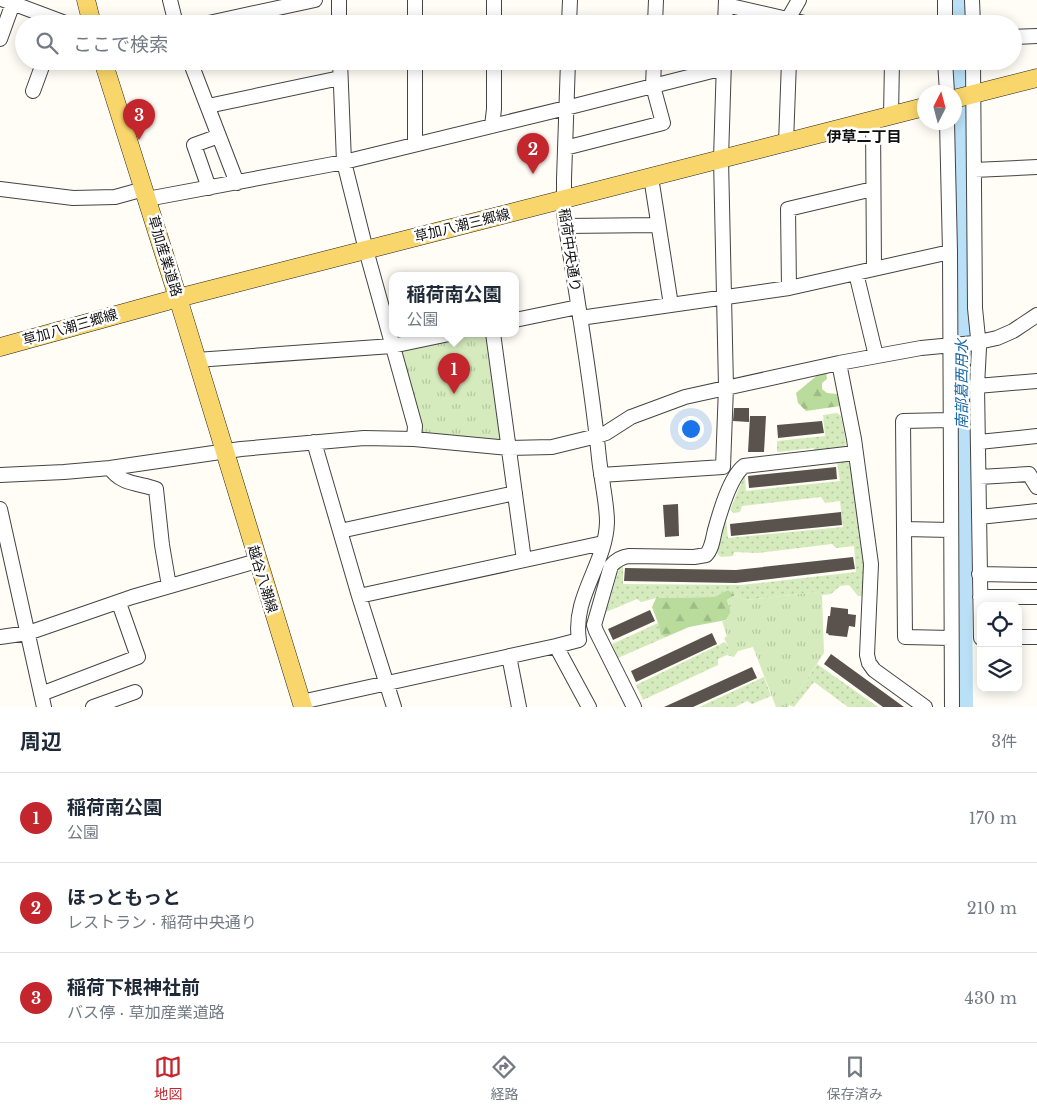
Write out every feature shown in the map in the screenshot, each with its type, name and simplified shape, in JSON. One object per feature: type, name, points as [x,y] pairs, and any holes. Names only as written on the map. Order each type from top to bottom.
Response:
[{"type":"main road","points":[[86,0],[90,15]]},
{"type":"main road","name":"草加産業道路","points":[[106,70],[225,451]]},
{"type":"main road","points":[[965,96],[1037,78]]},
{"type":"main road","name":"草加八潮三郷線","points":[[0,347],[178,298],[917,109]]},
{"type":"main road","name":"越谷八潮線","points":[[225,451],[302,704]]},
{"type":"street","points":[[170,0],[174,15]]},
{"type":"street","points":[[246,15],[315,0]]},
{"type":"street","points":[[339,0],[339,15]]},
{"type":"street","points":[[415,0],[415,15]]},
{"type":"street","points":[[494,0],[494,15]]},
{"type":"street","points":[[569,15],[570,0]]},
{"type":"street","points":[[655,15],[656,0]]},
{"type":"street","points":[[793,15],[799,0]]},
{"type":"street","points":[[944,15],[945,0]]},
{"type":"street","points":[[972,0],[973,15]]},
{"type":"street","points":[[0,39],[8,2],[43,15]]},
{"type":"street","points":[[726,3],[769,15]]},
{"type":"street","points":[[1022,37],[1037,36]]},
{"type":"street","points":[[33,91],[41,70]]},
{"type":"street","points":[[194,70],[237,183]]},
{"type":"street","points":[[340,70],[344,162],[389,335]]},
{"type":"street","points":[[415,70],[415,144]]},
{"type":"street","points":[[492,126],[494,70]]},
{"type":"street","name":"稲荷中央通り","points":[[556,646],[579,640],[577,630],[583,597],[603,543],[607,523],[597,436],[563,199],[568,70]]},
{"type":"street","points":[[565,148],[663,122],[653,86],[654,70]]},
{"type":"street","points":[[0,190],[73,198],[209,188],[344,162],[653,86],[707,70]]},
{"type":"street","points":[[601,475],[723,467],[726,388],[721,159],[724,70]]},
{"type":"street","points":[[786,143],[789,70]]},
{"type":"street","points":[[891,116],[892,70]]},
{"type":"street","points":[[945,70],[946,85]]},
{"type":"street","points":[[971,70],[965,96],[974,170],[980,602]]},
{"type":"street","points":[[208,106],[340,78]]},
{"type":"street","points":[[873,120],[874,269]]},
{"type":"street","points":[[947,130],[953,345],[950,420],[952,707]]},
{"type":"street","points":[[209,188],[194,146],[219,136]]},
{"type":"street","points":[[974,170],[1037,167]]},
{"type":"street","points":[[651,177],[671,305]]},
{"type":"street","points":[[789,288],[788,209],[873,189]]},
{"type":"street","points":[[566,226],[658,225]]},
{"type":"street","points":[[519,320],[579,312],[671,305],[789,288],[950,252]]},
{"type":"street","points":[[856,273],[876,356]]},
{"type":"street","points":[[0,475],[110,468],[225,451],[364,438],[414,439],[509,448],[552,447],[597,436],[639,414],[685,397],[876,356],[998,338],[1013,331],[1037,315]]},
{"type":"street","points":[[390,337],[415,426],[414,439]]},
{"type":"street","points":[[196,360],[392,346],[435,337]]},
{"type":"street","points":[[494,337],[524,560]]},
{"type":"street","points":[[840,363],[871,564],[866,646],[869,663],[874,670],[925,707]]},
{"type":"street","points":[[977,386],[1037,381]]},
{"type":"street","points":[[950,420],[903,421],[905,637],[951,638]]},
{"type":"street","points":[[979,442],[1037,436]]},
{"type":"street","points":[[314,442],[394,707]]},
{"type":"street","points":[[634,707],[594,625],[611,566],[615,561],[629,556],[694,557],[706,555],[711,548],[715,530],[735,477],[744,466],[855,453]]},
{"type":"street","points":[[110,468],[114,475],[124,480],[156,489],[169,586]]},
{"type":"street","points":[[979,477],[1029,474],[1037,487]]},
{"type":"street","points":[[340,531],[515,493]]},
{"type":"street","points":[[0,509],[42,700],[138,657],[119,603]]},
{"type":"street","points":[[979,517],[1037,510]]},
{"type":"street","points":[[904,529],[950,530]]},
{"type":"street","points":[[359,596],[603,543]]},
{"type":"street","points":[[0,636],[28,633],[169,586],[257,561]]},
{"type":"street","points":[[979,574],[1037,575]]},
{"type":"street","points":[[980,597],[1037,596]]},
{"type":"street","points":[[1022,637],[1037,637]]},
{"type":"street","points":[[302,704],[387,682],[556,646],[589,707]]},
{"type":"street","points":[[509,656],[519,707]]},
{"type":"street","points":[[93,707],[135,692]]},
{"type":"green space","points":[[456,337],[488,337],[503,439],[500,442],[422,434],[400,354],[405,348]]},
{"type":"green space","points":[[826,371],[827,379],[822,383],[822,389],[827,393],[837,394],[840,406],[806,411],[798,403],[796,393],[820,373]]},
{"type":"green space","points":[[837,413],[841,416],[846,442],[845,449],[815,452],[814,448],[777,452],[777,441],[825,436],[823,415]]},
{"type":"green space","points":[[847,461],[851,464],[864,566],[864,596],[858,596],[849,585],[840,586],[831,594],[822,595],[818,592],[747,600],[728,590],[714,597],[656,598],[641,602],[637,599],[606,612],[619,569],[623,566],[623,584],[741,585],[856,572],[854,546],[836,548],[832,544],[758,553],[734,552],[733,556],[721,557],[717,553],[726,520],[728,538],[843,527],[840,501],[825,503],[821,497],[742,506],[740,512],[734,513],[730,510],[745,474],[746,491],[840,481],[837,462]]},
{"type":"green space","points":[[728,590],[735,595],[727,600],[731,612],[726,620],[689,627],[666,637],[661,635],[652,607],[656,598],[714,597]]},
{"type":"green space","points":[[818,592],[822,595],[824,653],[788,707],[776,707],[753,647],[738,651],[734,657],[727,655],[729,648],[724,638],[727,636],[722,621],[726,620],[731,612],[727,600],[735,595],[747,600]]},
{"type":"green space","points":[[658,623],[661,634],[666,637],[618,658],[612,644]]},
{"type":"green space","points":[[725,642],[729,648],[727,655],[718,659],[718,665],[643,700],[636,685]]},
{"type":"green space","points":[[817,664],[878,707],[848,707],[814,682],[794,707],[789,705]]},
{"type":"green space","points":[[764,677],[771,696],[752,704],[747,701],[735,707],[699,707]]},
{"type":"building","points":[[734,408],[749,408],[749,422],[733,421]]},
{"type":"building","points":[[750,416],[766,416],[764,452],[748,452]]},
{"type":"building","points":[[822,421],[824,433],[778,438],[777,425]]},
{"type":"building","points":[[836,467],[837,479],[749,488],[748,476]]},
{"type":"building","points":[[678,504],[679,536],[665,537],[663,505]]},
{"type":"building","points":[[841,512],[842,525],[731,536],[730,524]]},
{"type":"building","points":[[853,557],[855,569],[736,583],[624,581],[625,568],[736,570]]},
{"type":"building","points":[[831,607],[848,609],[848,614],[856,615],[855,627],[849,626],[847,637],[828,635],[826,633]]},
{"type":"building","points":[[650,610],[655,621],[613,640],[608,629]]},
{"type":"building","points":[[712,633],[717,644],[636,682],[631,671]]},
{"type":"building","points":[[831,654],[904,707],[883,707],[824,664]]},
{"type":"building","points":[[752,667],[757,678],[693,707],[664,707]]},
{"type":"waterway","name":"南部葛西用水","points":[[959,0],[959,15]]},
{"type":"waterway","name":"南部葛西用水","points":[[959,70],[964,707]]},
{"type":"place","name":"稲荷下根神社前","points":[[139,140]]},
{"type":"place","name":"ほっともっと","points":[[533,174]]},
{"type":"place","name":"稲荷南公園","points":[[454,394]]},
{"type":"district","name":"伊草二丁目","points":[[864,137]]}]
